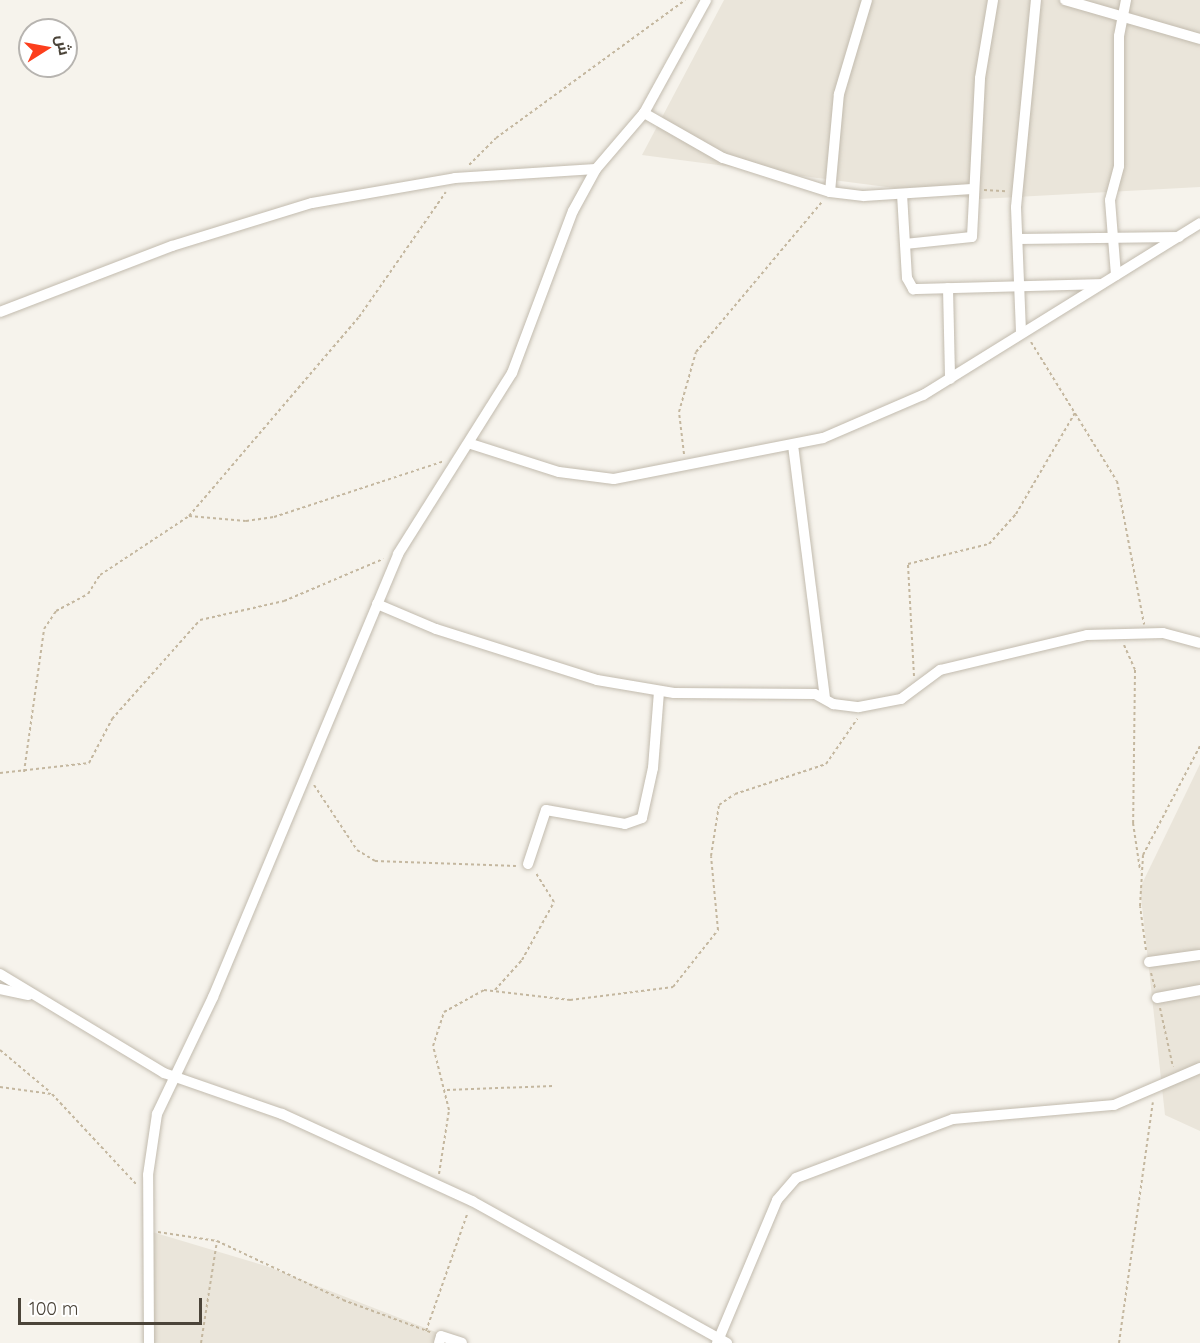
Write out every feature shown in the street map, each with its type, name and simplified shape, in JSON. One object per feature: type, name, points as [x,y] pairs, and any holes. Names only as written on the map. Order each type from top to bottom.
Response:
[{"type":"street","points":[[149,1343],[146,1232],[155,1123],[308,775],[398,554],[465,454],[512,373],[573,211],[596,169],[644,113],[706,0]]},
{"type":"street","points":[[830,192],[839,94],[867,0]]},
{"type":"street","points":[[905,244],[969,239],[980,78],[993,0]]},
{"type":"street","points":[[1021,332],[1018,239],[1036,0]]},
{"type":"street","points":[[1065,0],[1121,19],[1200,39]]},
{"type":"street","points":[[1116,275],[1110,200],[1120,153],[1121,19],[1126,0]]},
{"type":"street","points":[[644,113],[723,158],[830,192],[902,194],[972,189]]},
{"type":"street","points":[[0,312],[254,219],[390,187],[455,178],[596,169]]},
{"type":"street","points":[[902,194],[910,287],[1102,284]]},
{"type":"street","points":[[471,444],[589,477],[643,476],[851,430],[950,379],[1021,332],[1200,223]]},
{"type":"street","points":[[1018,239],[1112,236],[1179,237]]},
{"type":"street","points":[[948,288],[950,379]]},
{"type":"street","points":[[793,444],[825,698]]},
{"type":"street","points":[[377,604],[436,629],[597,680],[659,691],[789,692],[859,707],[901,699],[947,668],[1112,632],[1145,633],[1200,643]]},
{"type":"street","points":[[528,864],[546,810],[625,824],[642,818],[653,768],[659,691]]},
{"type":"street","points":[[1149,962],[1200,955]]},
{"type":"street","points":[[0,974],[34,997],[177,1077],[282,1114],[472,1201],[721,1342],[777,1200],[796,1178],[953,1119],[1114,1105],[1172,1077],[1200,1068]]},
{"type":"street","points":[[0,989],[34,997]]},
{"type":"street","points":[[1157,998],[1200,990]]},
{"type":"street","points":[[440,1339],[462,1343]]},
{"type":"path","points":[[24,772],[49,619],[88,594],[100,575],[189,516],[359,316],[455,178],[496,138],[686,0]]},
{"type":"path","points":[[972,189],[1021,191]]},
{"type":"path","points":[[686,465],[679,412],[696,352],[830,192]]},
{"type":"path","points":[[1021,332],[1076,411],[1120,489],[1145,633]]},
{"type":"path","points":[[915,691],[908,564],[989,544],[1016,514],[1076,411]]},
{"type":"path","points":[[189,516],[246,521],[274,517],[465,454]]},
{"type":"path","points":[[0,773],[89,764],[112,719],[200,620],[284,601],[398,554]]},
{"type":"path","points":[[1112,632],[1127,648],[1135,670],[1133,824],[1141,875],[1149,962],[1173,1059],[1172,1077]]},
{"type":"path","points":[[437,1186],[449,1122],[447,1090],[433,1046],[436,1022],[457,1002],[494,991],[570,1000],[673,987],[718,930],[711,856],[719,805],[735,795],[826,764],[854,726],[859,707]]},
{"type":"path","points":[[1141,875],[1157,823],[1200,746]]},
{"type":"path","points":[[308,775],[357,850],[375,861],[528,864],[550,888],[554,902],[522,960],[494,991]]},
{"type":"path","points":[[0,1050],[52,1094],[148,1196]]},
{"type":"path","points":[[447,1090],[552,1086]]},
{"type":"path","points":[[0,1087],[52,1094]]},
{"type":"path","points":[[1119,1343],[1153,1099]]},
{"type":"path","points":[[426,1330],[472,1201]]},
{"type":"path","points":[[146,1232],[217,1241],[343,1300],[426,1330],[440,1339]]},
{"type":"path","points":[[201,1343],[217,1241]]},
{"type":"shaded area","points":[[724,0],[1200,0],[1200,187],[979,199],[642,155]]},
{"type":"shaded area","points":[[1200,764],[1200,1131],[1165,1115],[1140,888]]},
{"type":"shaded area","points":[[149,1231],[266,1266],[464,1343],[144,1343]]}]
